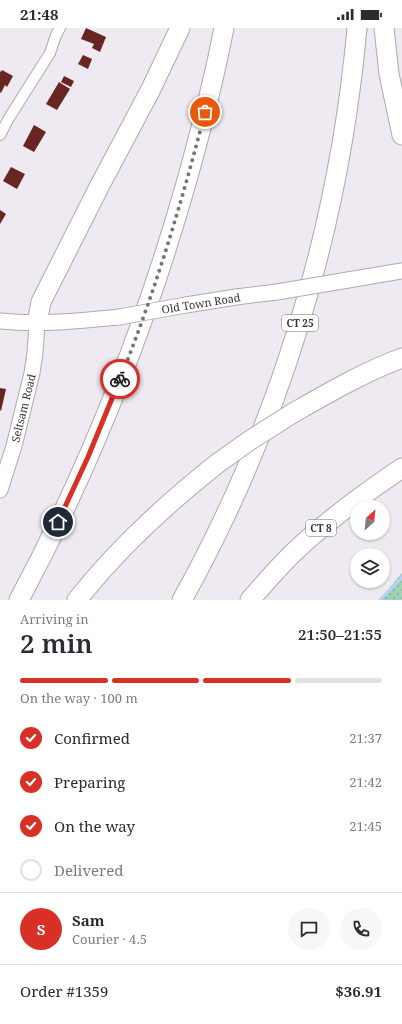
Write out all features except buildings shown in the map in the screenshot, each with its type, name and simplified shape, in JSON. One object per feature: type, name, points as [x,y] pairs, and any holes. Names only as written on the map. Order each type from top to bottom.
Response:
[{"type":"highway","points":[[37,323],[41,302],[100,185],[150,91],[180,28]]},
{"type":"highway","points":[[19,600],[53,533],[86,461],[113,397],[141,324],[168,243],[190,169],[208,100],[224,28]]},
{"type":"highway","name":"CT 25","points":[[182,600],[220,527],[250,462],[275,396],[298,328],[318,259],[334,189],[352,83],[357,28]]},
{"type":"highway","points":[[384,28],[389,74],[402,134]]},
{"type":"highway","points":[[77,600],[113,558],[146,525],[174,499],[218,463],[254,437],[293,413],[337,388],[402,358]]},
{"type":"highway","name":"CT 8","points":[[250,600],[291,555],[318,530],[347,507],[402,468]]},
{"type":"main road","name":"Old Town Road","points":[[0,321],[37,323],[119,317],[402,271]]},
{"type":"main road","name":"Seltsam Road","points":[[0,490],[14,446],[32,373],[37,323]]},
{"type":"street","points":[[0,135],[50,53],[60,28]]},
{"type":"street","points":[[0,112],[9,118]]},
{"type":"green space","points":[[402,573],[402,600],[379,600]]},
{"type":"waterway","points":[[380,600],[402,577]]},
{"type":"way so far","points":[[120,379],[159,271],[190,169],[205,112]]},
{"type":"route","points":[[58,522],[102,425],[120,379]]}]
